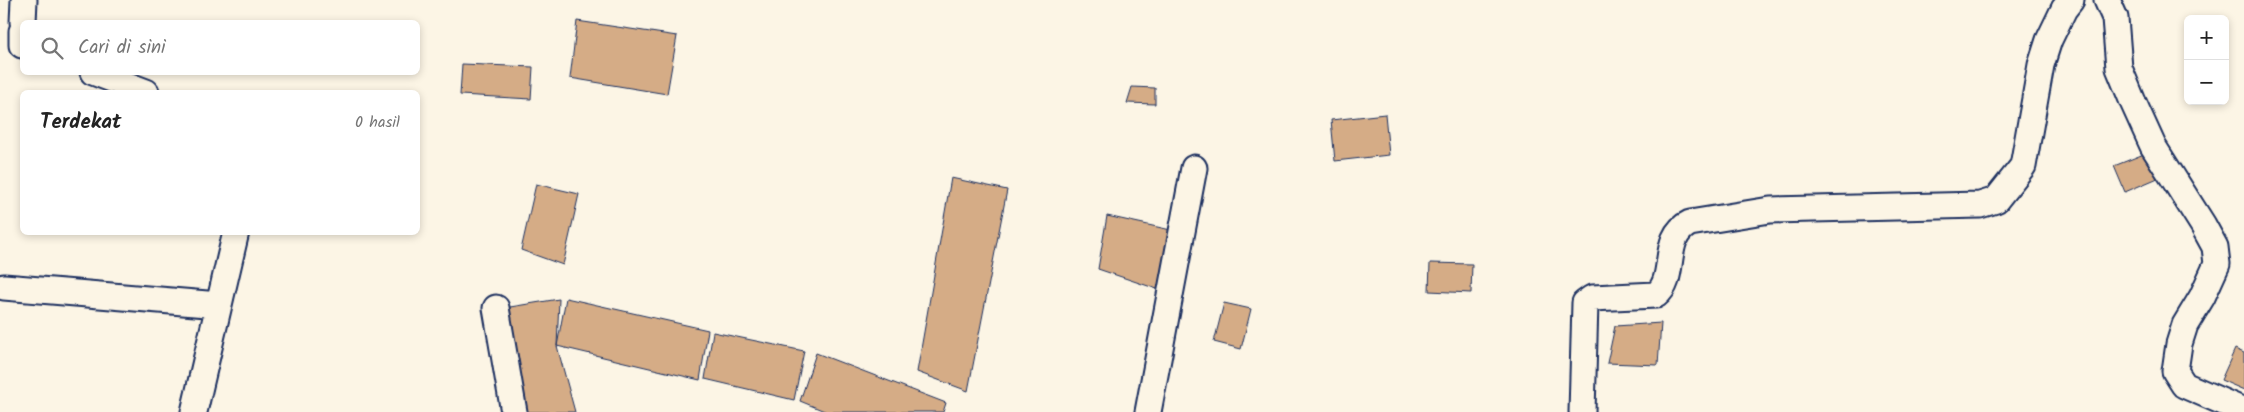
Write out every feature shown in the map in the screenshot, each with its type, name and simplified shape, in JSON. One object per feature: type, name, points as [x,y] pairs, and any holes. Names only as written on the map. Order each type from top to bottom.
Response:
[{"type":"street","points":[[23,20],[24,0]]},
{"type":"street","points":[[1582,412],[1585,303],[1592,298],[1652,296],[1660,292],[1663,288],[1675,237],[1683,226],[1690,223],[1770,210],[1980,205],[1996,200],[2023,166],[2041,65],[2049,40],[2064,9],[2071,0]]},
{"type":"street","points":[[2107,0],[2116,18],[2119,68],[2133,102],[2153,146],[2204,225],[2215,247],[2217,264],[2202,297],[2184,325],[2175,371],[2184,385],[2244,411]]},
{"type":"street","points":[[100,75],[141,90]]},
{"type":"street","points":[[1148,412],[1194,168]]},
{"type":"street","points":[[194,412],[235,235]]},
{"type":"street","points":[[4,286],[219,305]]},
{"type":"street","points":[[496,308],[514,412]]},
{"type":"building","points":[[577,21],[677,36],[667,94],[570,78]]},
{"type":"building","points":[[462,64],[533,67],[531,99],[460,95]]},
{"type":"building","points":[[1132,87],[1155,88],[1155,104],[1127,103]]},
{"type":"building","points":[[1385,114],[1389,155],[1335,161],[1331,120]]},
{"type":"building","points":[[2154,150],[2165,175],[2125,192],[2114,166]]},
{"type":"building","points":[[951,178],[1007,190],[968,391],[917,372]]},
{"type":"building","points":[[536,184],[579,194],[563,265],[521,250]]},
{"type":"building","points":[[1107,216],[1180,232],[1163,291],[1098,269]]},
{"type":"building","points":[[1430,263],[1472,264],[1471,293],[1429,291]]},
{"type":"building","points":[[566,298],[708,330],[700,380],[557,346]]},
{"type":"building","points":[[559,299],[557,346],[575,412],[520,412],[504,308]]},
{"type":"building","points":[[1224,303],[1251,309],[1241,349],[1214,342]]},
{"type":"building","points":[[1661,323],[1658,365],[1607,363],[1615,326]]},
{"type":"building","points":[[713,332],[804,351],[794,400],[705,379]]},
{"type":"building","points":[[2235,349],[2244,353],[2244,390],[2221,380]]},
{"type":"building","points":[[816,353],[946,403],[943,412],[827,412],[800,401]]}]
